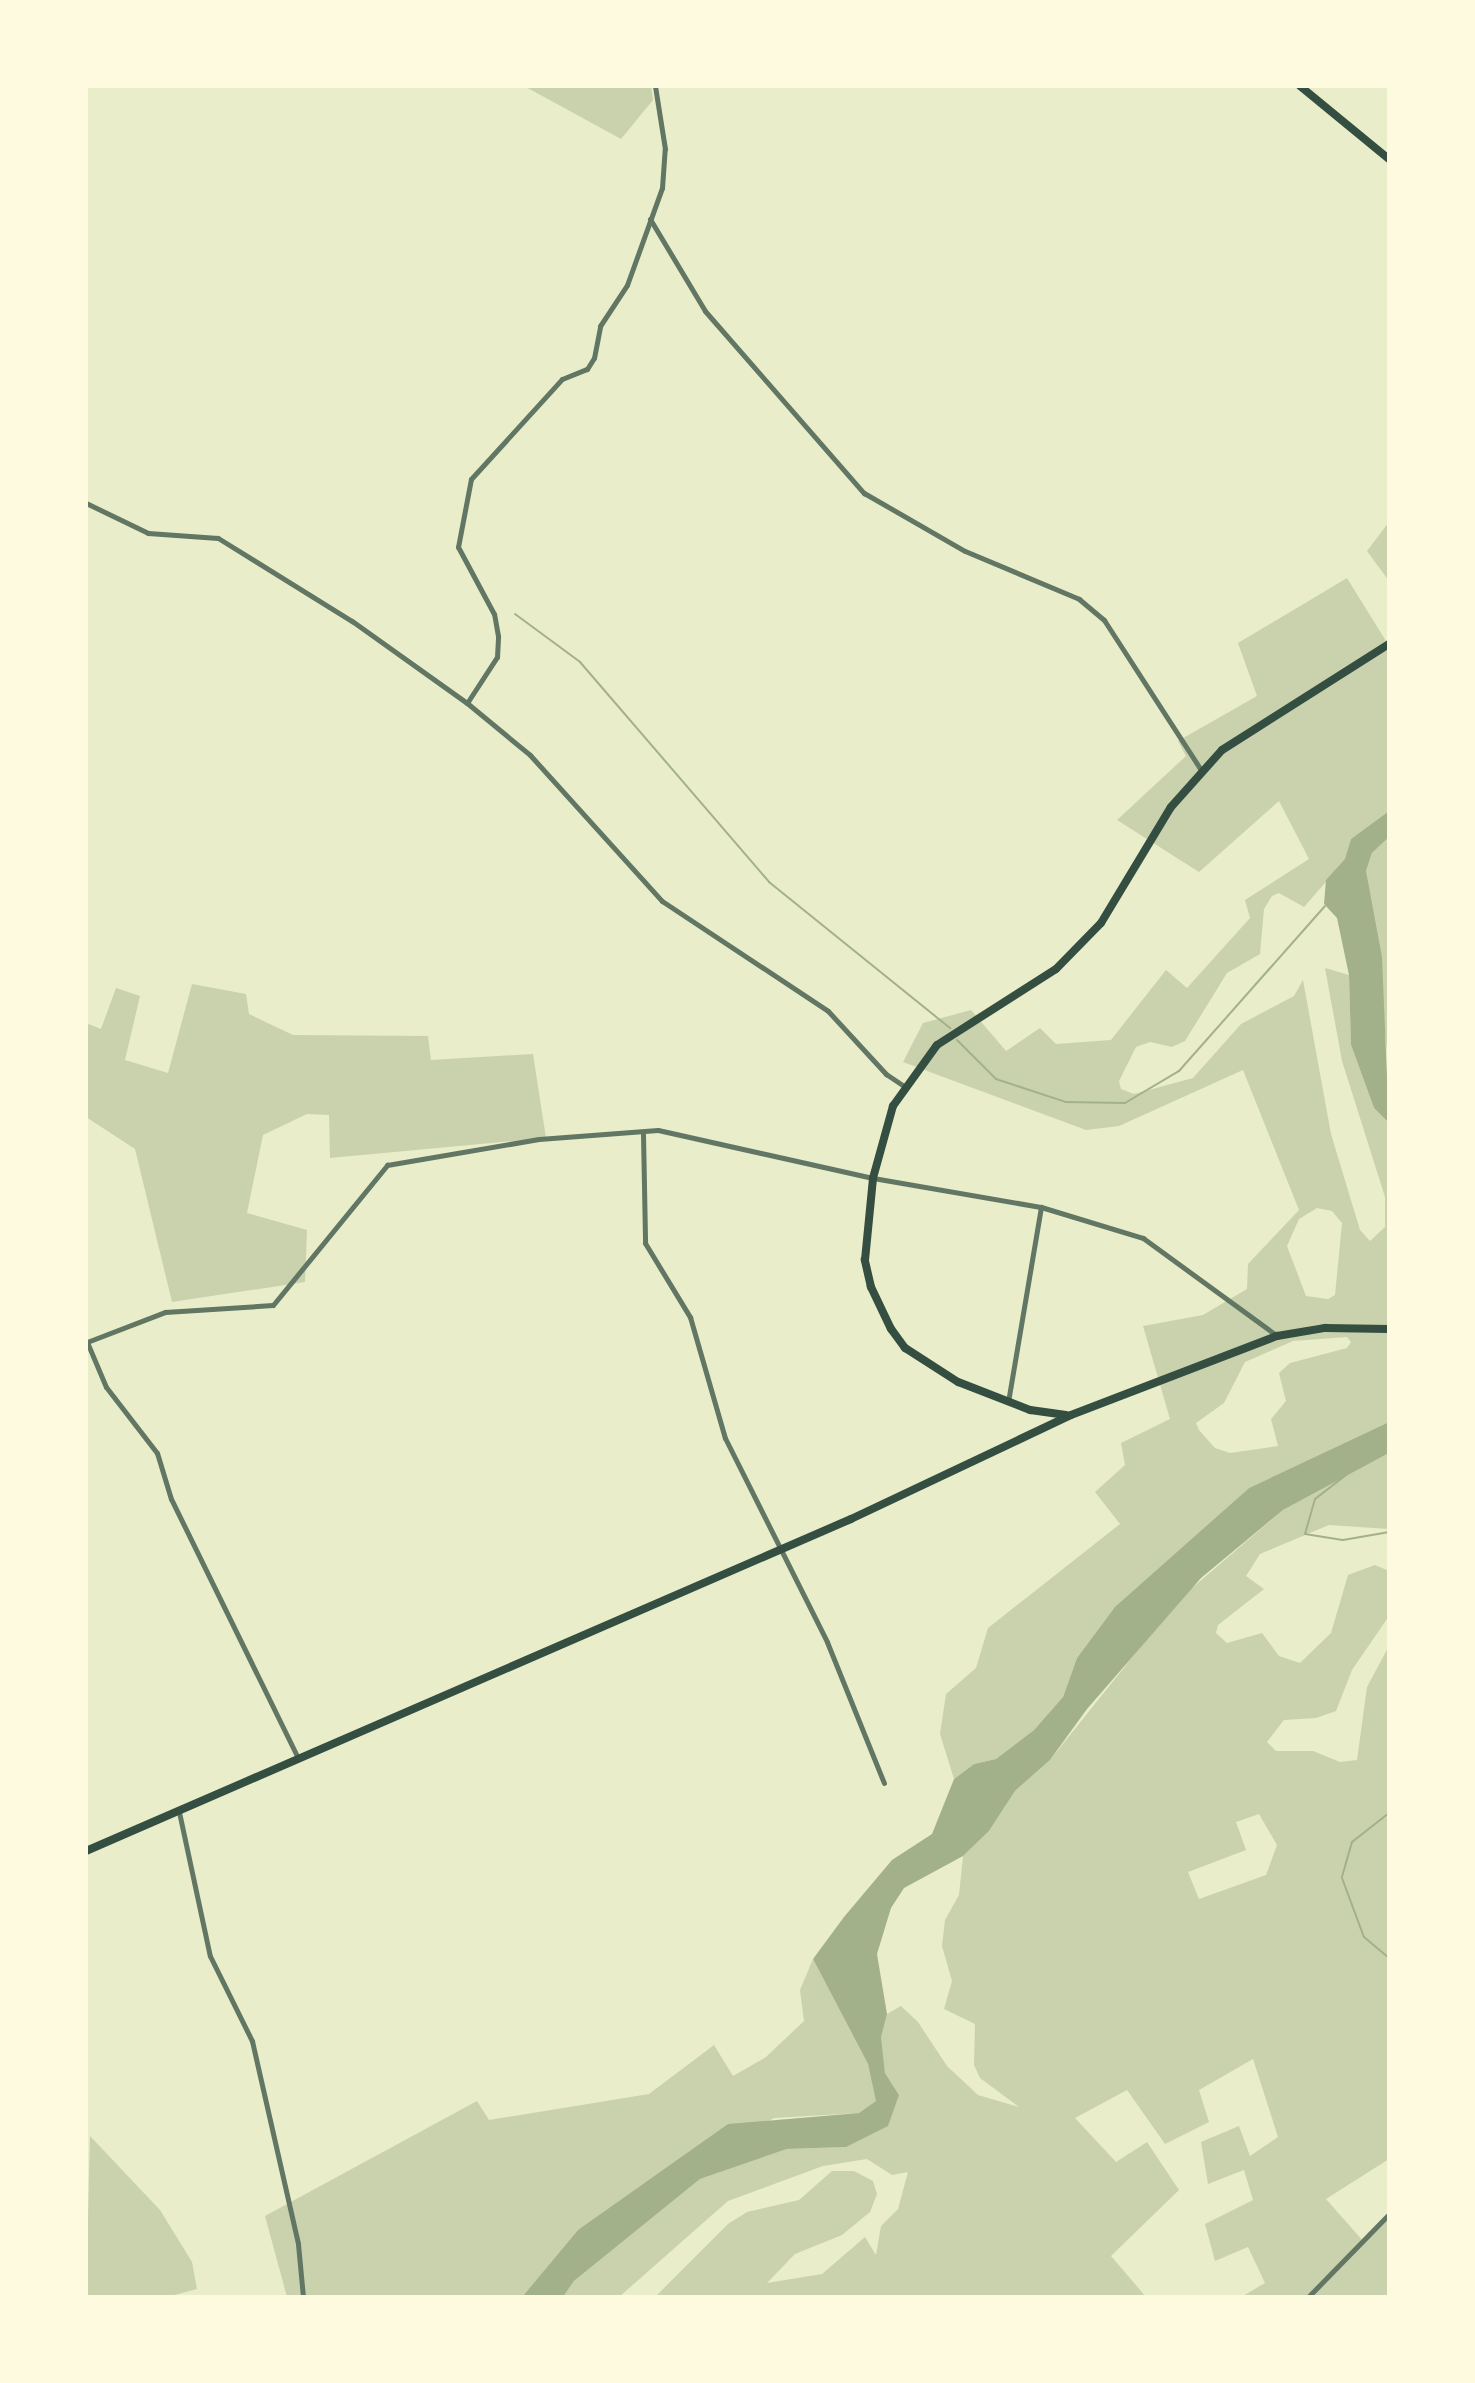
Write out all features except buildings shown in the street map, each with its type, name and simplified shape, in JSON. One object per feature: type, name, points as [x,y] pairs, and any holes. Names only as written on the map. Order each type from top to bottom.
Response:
[{"type":"main road","points":[[1300,86],[1389,159]]},
{"type":"main road","points":[[1071,1415],[1050,1416],[1008,1403],[928,1366],[891,1329],[871,1287],[865,1260],[873,1178],[893,1106],[904,1086],[937,1045],[1056,969],[1101,923],[1171,807],[1222,750],[1389,644]]},
{"type":"main road","points":[[86,1851],[782,1548],[1071,1415],[1277,1336],[1325,1328],[1389,1329]]},
{"type":"street","points":[[467,703],[497,657],[498,636],[494,614],[458,547],[471,479],[562,379],[587,369],[600,326],[627,285],[662,188],[665,149],[655,86]]},
{"type":"street","points":[[650,219],[705,311],[864,493],[965,551],[1031,576],[1087,606],[1104,620],[1201,770]]},
{"type":"street","points":[[86,503],[148,533],[218,538],[352,621],[467,703],[530,755],[662,901],[828,1011],[886,1074],[904,1086]]},
{"type":"street","points":[[298,1758],[171,1499],[157,1453],[106,1387],[87,1342],[165,1312],[273,1305],[387,1165],[539,1139],[643,1134],[658,1130],[873,1178],[1041,1207],[1143,1238],[1277,1336]]},
{"type":"street","points":[[643,1134],[645,1243],[690,1317],[725,1438],[782,1548],[884,1783]]},
{"type":"street","points":[[1008,1403],[1041,1207]]},
{"type":"street","points":[[179,1812],[210,1956],[252,2041],[298,2244],[303,2297]]},
{"type":"street","points":[[1308,2297],[1389,2214]]},
{"type":"shaded area","points":[[524,86],[651,86],[653,100],[621,139]]},
{"type":"shaded area","points":[[1389,522],[1389,581],[1367,551]]},
{"type":"shaded area","points":[[1347,578],[1389,646],[1389,811],[1351,839],[1346,859],[1304,907],[1279,893],[1272,896],[1264,909],[1260,954],[1227,973],[1185,1041],[1172,1047],[1150,1042],[1136,1047],[1119,1081],[1121,1089],[1134,1094],[1193,1078],[1241,1024],[1294,996],[1303,980],[1331,1134],[1360,1230],[1370,1241],[1385,1227],[1385,1197],[1342,1061],[1325,968],[1349,975],[1351,1045],[1374,1108],[1389,1123],[1389,1422],[1249,1488],[1115,1608],[1077,1658],[1063,1697],[1034,1730],[996,1759],[974,1764],[954,1779],[940,1734],[946,1694],[976,1668],[988,1628],[1120,1524],[1095,1492],[1125,1465],[1121,1443],[1170,1419],[1143,1326],[1203,1315],[1247,1289],[1248,1264],[1299,1210],[1243,1070],[1119,1126],[1086,1130],[903,1062],[923,1023],[971,1010],[1006,1051],[1040,1028],[1056,1044],[1111,1040],[1166,970],[1187,988],[1250,918],[1245,900],[1309,859],[1279,801],[1199,872],[1117,820],[1186,756],[1178,741],[1257,696],[1238,643]],"holes":[[[1317,1208],[1332,1211],[1342,1223],[1335,1295],[1328,1299],[1306,1296],[1287,1246],[1299,1219]],[[1347,1337],[1351,1342],[1347,1348],[1290,1363],[1279,1373],[1286,1401],[1271,1419],[1278,1446],[1230,1453],[1215,1448],[1199,1430],[1196,1423],[1224,1403],[1245,1362],[1293,1341]]]},
{"type":"shaded area","points":[[1389,811],[1389,837],[1372,853],[1366,871],[1382,957],[1389,1123],[1374,1108],[1351,1045],[1349,975],[1337,918],[1324,904],[1326,880],[1345,859],[1351,839]]},
{"type":"shaded area","points":[[1389,837],[1389,1068],[1366,871],[1372,853]]},
{"type":"shaded area","points":[[192,984],[246,994],[249,1014],[293,1035],[428,1036],[431,1060],[533,1054],[546,1138],[330,1158],[329,1115],[307,1114],[263,1135],[247,1213],[307,1230],[305,1282],[172,1302],[135,1149],[86,1117],[86,1023],[101,1029],[116,988],[140,996],[125,1060],[168,1073]]},
{"type":"shaded area","points":[[1389,1422],[1389,1453],[1283,1510],[1201,1578],[1087,1709],[1050,1760],[1015,1791],[989,1831],[963,1856],[904,1888],[891,1908],[877,1954],[887,2014],[881,2037],[885,2073],[899,2095],[888,2126],[846,2147],[787,2149],[700,2179],[574,2281],[563,2297],[522,2297],[578,2230],[728,2124],[859,2113],[876,2101],[868,2064],[813,1959],[844,1917],[892,1860],[932,1834],[954,1779],[974,1764],[996,1759],[1034,1730],[1063,1697],[1077,1658],[1115,1607],[1249,1488]]},
{"type":"shaded area","points":[[1389,1453],[1389,1529],[1329,1525],[1260,1554],[1246,1576],[1264,1589],[1218,1625],[1216,1633],[1227,1643],[1262,1633],[1279,1656],[1300,1663],[1331,1633],[1348,1575],[1375,1565],[1389,1571],[1389,1616],[1352,1670],[1336,1711],[1316,1718],[1284,1720],[1267,1742],[1276,1751],[1313,1751],[1340,1762],[1357,1760],[1367,1687],[1389,1646],[1389,2159],[1326,2199],[1363,2241],[1389,2217],[1389,2297],[1241,2297],[1265,2283],[1248,2247],[1215,2261],[1205,2224],[1253,2200],[1244,2170],[1208,2184],[1201,2142],[1239,2126],[1250,2156],[1278,2137],[1253,2059],[1199,2090],[1209,2122],[1165,2144],[1127,2090],[1075,2118],[1116,2162],[1147,2142],[1179,2190],[1111,2256],[1146,2297],[655,2297],[728,2224],[747,2212],[799,2200],[832,2171],[854,2171],[873,2181],[877,2194],[870,2212],[842,2235],[795,2254],[767,2283],[822,2274],[865,2237],[876,2255],[881,2226],[898,2209],[908,2172],[892,2175],[867,2159],[823,2166],[728,2201],[619,2297],[563,2297],[574,2281],[700,2179],[787,2149],[846,2147],[899,2095],[885,2073],[880,2037],[887,2014],[901,2006],[918,2022],[947,2066],[978,2095],[1019,2107],[980,2078],[974,2065],[975,2024],[944,2009],[952,1981],[942,1946],[945,1920],[959,1895],[963,1856],[989,1831],[1015,1791],[1050,1760],[1178,1600],[1283,1510]],"holes":[[[1259,1814],[1277,1845],[1266,1875],[1199,1899],[1188,1872],[1246,1850],[1236,1822]]]},
{"type":"shaded area","points":[[813,1959],[868,2064],[877,2101],[859,2113],[774,2118],[578,2230],[522,2297],[287,2297],[265,2216],[477,2101],[489,2120],[649,2094],[714,2045],[733,2076],[766,2057],[804,2021],[800,1990]]},
{"type":"shaded area","points":[[90,2136],[160,2210],[192,2262],[197,2289],[167,2297],[86,2297]]},
{"type":"waterway","points":[[515,614],[580,662],[769,882],[950,1028]]},
{"type":"waterway","points":[[957,1040],[996,1079],[1066,1102],[1125,1103],[1179,1071],[1325,906]]},
{"type":"waterway","points":[[1350,1472],[1315,1499],[1305,1534],[1343,1540],[1389,1532]]},
{"type":"waterway","points":[[1389,1813],[1352,1842],[1342,1878],[1364,1937],[1389,1958]]}]
